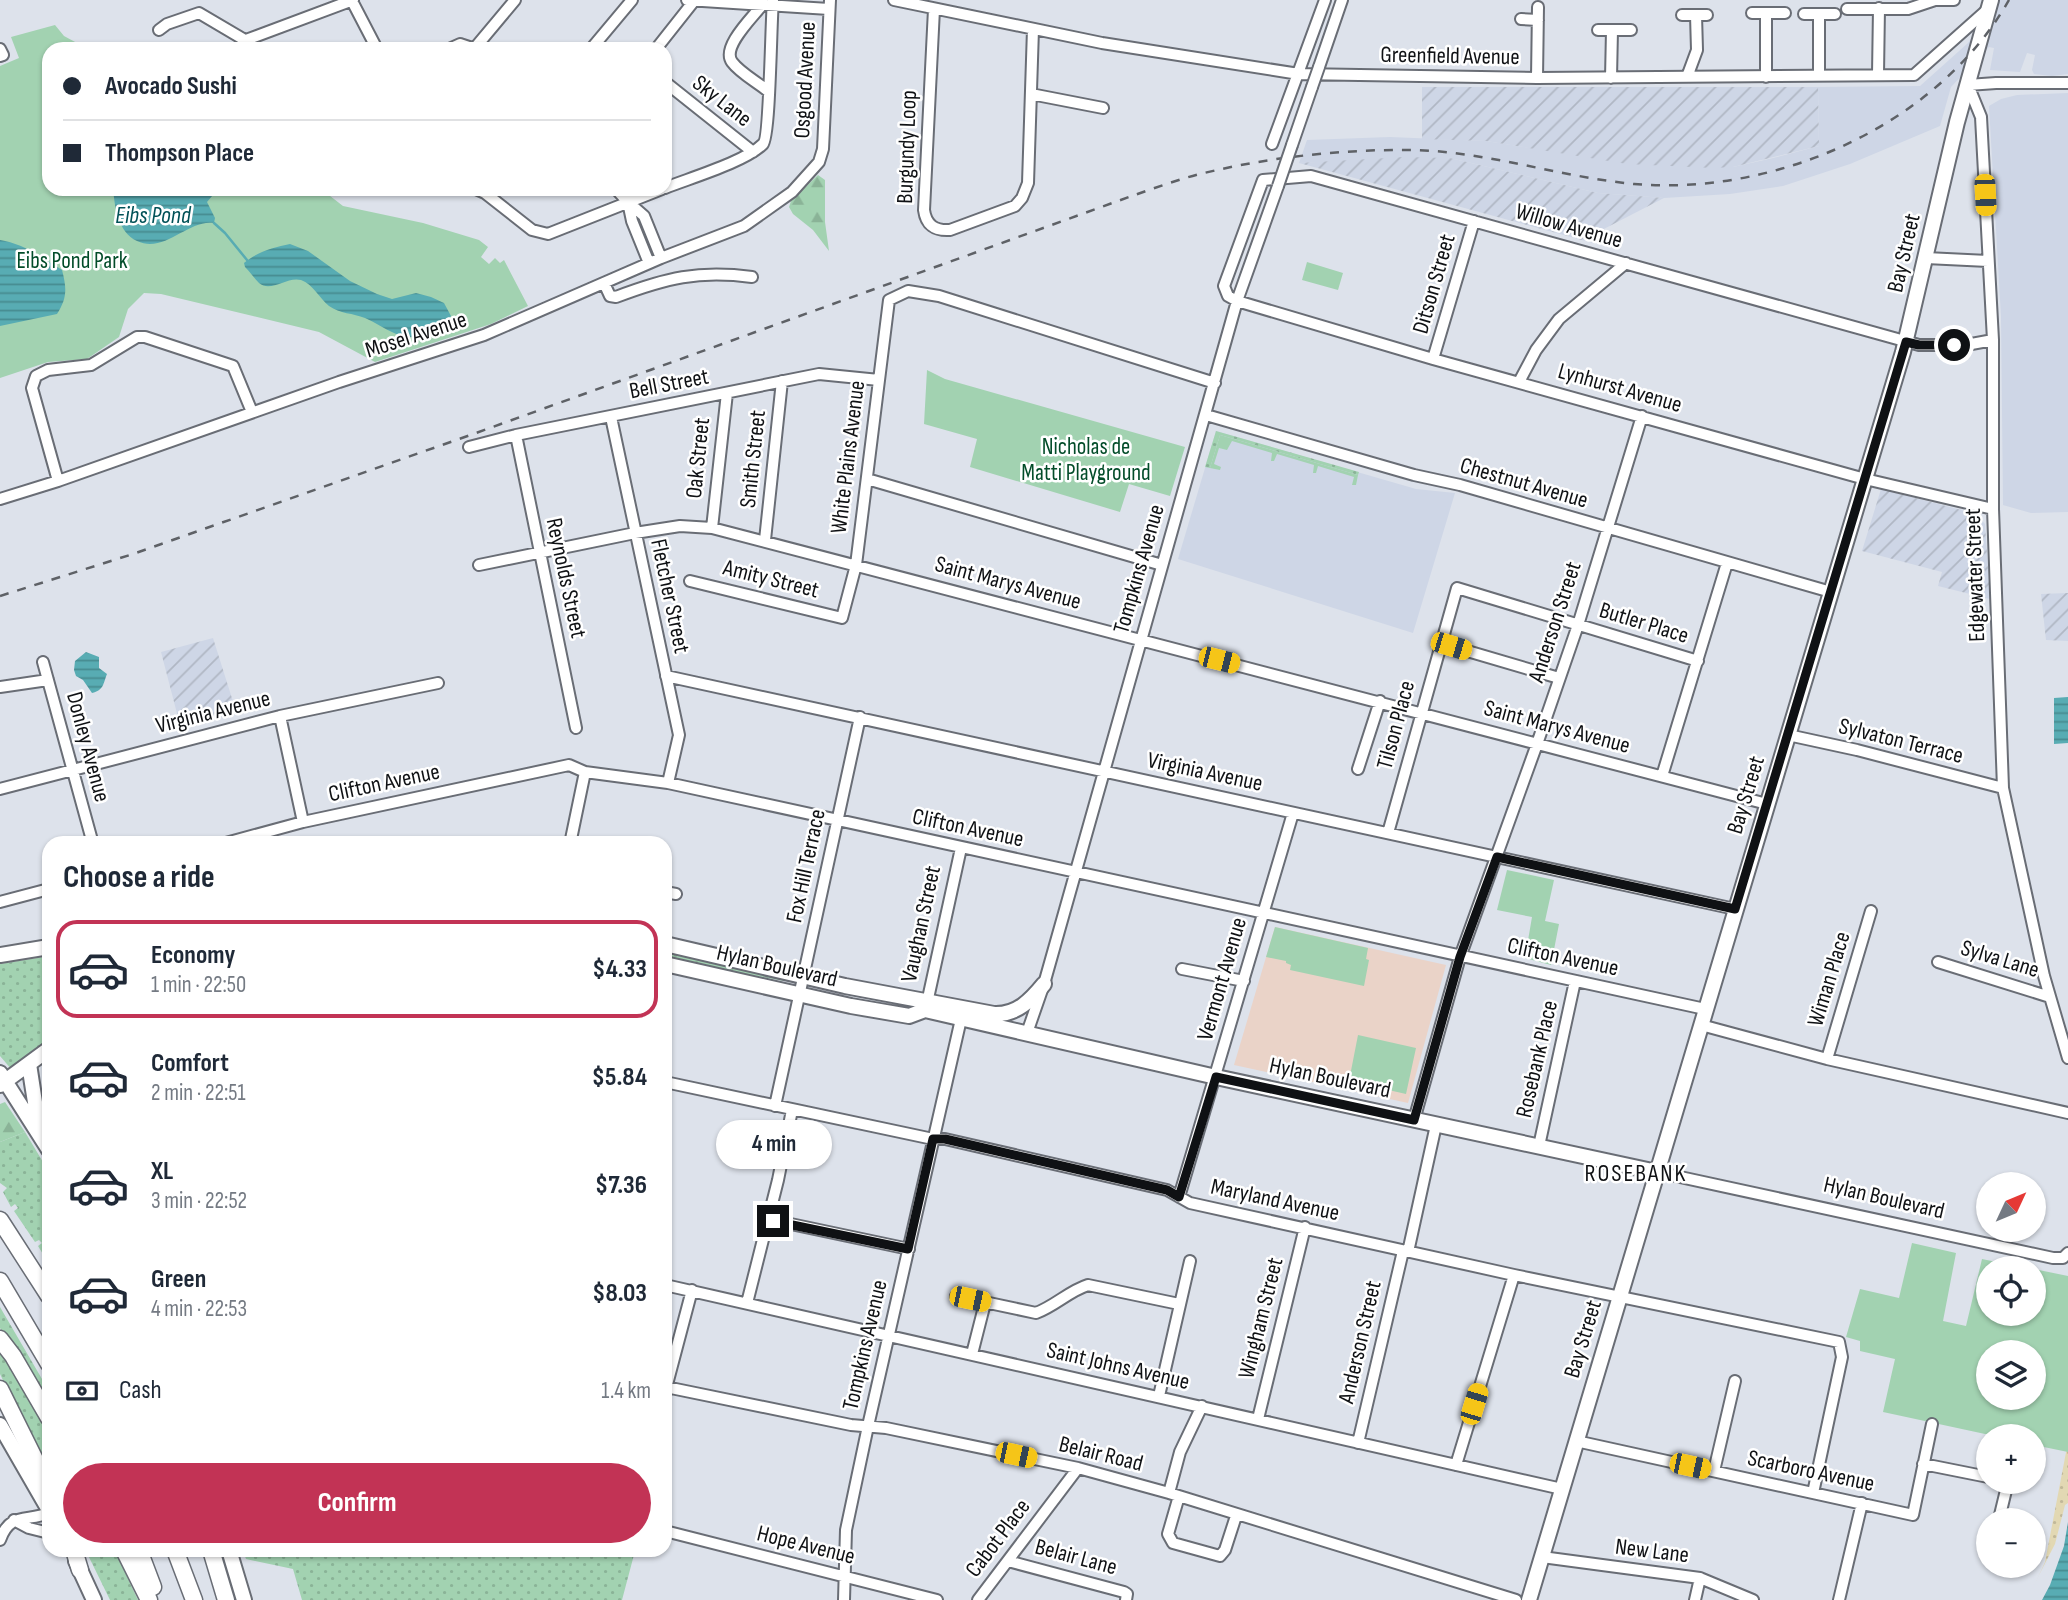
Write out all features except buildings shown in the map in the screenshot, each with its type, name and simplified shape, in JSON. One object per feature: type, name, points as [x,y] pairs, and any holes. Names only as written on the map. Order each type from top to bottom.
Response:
[{"type":"highway","points":[[0,1220],[42,1285]]},
{"type":"highway","points":[[0,1281],[42,1352]]},
{"type":"highway","points":[[0,1339],[42,1406]]},
{"type":"highway","points":[[0,1389],[42,1474]]},
{"type":"highway","points":[[75,1557],[80,1570]]},
{"type":"highway","points":[[128,1557],[149,1600]]},
{"type":"highway","points":[[142,1557],[158,1600]]},
{"type":"highway","points":[[178,1557],[194,1600]]},
{"type":"highway","points":[[213,1557],[226,1600]]},
{"type":"main road","name":"Bay Street","points":[[1529,1600],[1906,342],[1957,122],[1988,3]]},
{"type":"main road","name":"Hylan Boulevard","points":[[672,946],[926,1007],[961,1019],[1657,1172]]},
{"type":"main road","points":[[0,955],[42,948]]},
{"type":"main road","name":"Hylan Boulevard","points":[[672,966],[851,1006],[909,1016],[926,1007]]},
{"type":"main road","points":[[926,1007],[952,1005],[1005,1014],[1030,1001],[1044,984]]},
{"type":"main road","points":[[42,1054],[2,1080],[42,1139]]},
{"type":"main road","points":[[29,1063],[40,1136]]},
{"type":"main road","points":[[0,1425],[42,1499]]},
{"type":"main road","points":[[231,1557],[244,1600]]},
{"type":"main road","points":[[80,1570],[94,1600]]},
{"type":"street","points":[[246,40],[353,0],[374,42]]},
{"type":"street","points":[[481,42],[515,0]]},
{"type":"street","points":[[597,42],[632,0]]},
{"type":"street","points":[[687,0],[769,3],[795,5],[798,8],[829,4]]},
{"type":"street","name":"Greenfield Avenue","points":[[894,0],[1102,43],[1299,74],[1537,78],[1914,75],[1988,3]]},
{"type":"street","points":[[1272,144],[1325,0]]},
{"type":"street","name":"Tompkins Avenue","points":[[1027,1033],[1044,984],[1237,301],[1342,0]]},
{"type":"street","points":[[1847,9],[1908,9],[1935,0],[1954,0]]},
{"type":"street","points":[[662,42],[694,1]]},
{"type":"street","points":[[672,184],[754,152],[766,141],[769,3]]},
{"type":"street","points":[[768,91],[732,62],[729,54],[731,45],[769,3]]},
{"type":"street","name":"Osgood Avenue","points":[[819,162],[824,136],[829,4]]},
{"type":"street","points":[[1537,78],[1538,7]]},
{"type":"street","points":[[1878,75],[1879,8]]},
{"type":"street","name":"Burgundy Loop","points":[[934,9],[924,210],[925,219],[941,231],[1014,206],[1028,183],[1034,29]]},
{"type":"street","points":[[159,30],[167,24],[199,13],[249,42]]},
{"type":"street","points":[[1752,13],[1784,13]]},
{"type":"street","points":[[1766,13],[1766,77]]},
{"type":"street","points":[[1804,14],[1835,14]]},
{"type":"street","points":[[1819,14],[1819,76]]},
{"type":"street","points":[[1682,15],[1701,15],[1697,50],[1687,77]]},
{"type":"street","points":[[1521,19],[1538,20]]},
{"type":"street","points":[[1598,30],[1632,30]]},
{"type":"street","points":[[1611,78],[1612,30]]},
{"type":"street","points":[[1968,85],[2068,83]]},
{"type":"street","name":"Edgewater Street","points":[[1968,85],[1981,117],[1993,340],[1993,509],[2003,788],[2050,997],[2068,1058]]},
{"type":"street","name":"Sky Lane","points":[[672,88],[754,152]]},
{"type":"street","points":[[1031,94],[1103,108]]},
{"type":"street","name":"Mosel Avenue","points":[[0,499],[484,335],[649,263],[744,226],[792,192],[819,162]]},
{"type":"street","name":"Willow Avenue","points":[[1237,301],[1228,296],[1224,286],[1264,180],[1311,176],[1906,342],[1919,345],[1966,345],[1993,340]]},
{"type":"street","points":[[489,196],[540,234],[552,233],[643,196]]},
{"type":"street","points":[[622,196],[644,216],[661,258]]},
{"type":"street","points":[[628,202],[632,221],[649,263]]},
{"type":"street","name":"Ditson Street","points":[[1433,359],[1474,221]]},
{"type":"street","points":[[1926,258],[1988,261]]},
{"type":"street","points":[[1519,382],[1536,350],[1559,319],[1626,263]]},
{"type":"street","points":[[604,283],[610,296],[616,297],[661,280],[689,275],[720,273],[751,277]]},
{"type":"street","name":"White Plains Avenue","points":[[842,618],[856,565],[889,300],[908,291],[939,296],[1215,383]]},
{"type":"street","name":"Lynhurst Avenue","points":[[1237,301],[1433,359],[1865,479],[1993,509]]},
{"type":"street","points":[[58,481],[32,388],[36,376],[48,370],[91,365],[137,337],[145,337],[233,366],[252,412]]},
{"type":"street","name":"Bell Street","points":[[469,447],[516,435],[819,374],[879,380]]},
{"type":"street","name":"Smith Street","points":[[765,540],[782,381]]},
{"type":"street","name":"Oak Street","points":[[712,528],[727,393]]},
{"type":"street","name":"Chestnut Avenue","points":[[1206,415],[1414,475],[1460,485],[1831,593]]},
{"type":"street","name":"Anderson Street","points":[[1414,1120],[1460,957],[1537,744],[1642,416]]},
{"type":"street","name":"Fletcher Street","points":[[611,417],[679,735],[668,783]]},
{"type":"street","name":"Reynolds Street","points":[[516,435],[576,728]]},
{"type":"street","points":[[867,480],[1162,565]]},
{"type":"street","name":"Saint Marys Avenue","points":[[479,565],[635,533],[680,526],[712,528],[1767,804]]},
{"type":"street","points":[[1662,776],[1727,564]]},
{"type":"street","name":"Amity Street","points":[[690,581],[842,618]]},
{"type":"street","name":"Butler Place","points":[[1457,588],[1698,661]]},
{"type":"street","name":"Tilson Place","points":[[1388,833],[1457,588]]},
{"type":"street","points":[[1440,643],[1559,678]]},
{"type":"street","name":"Donley Avenue","points":[[43,662],[91,836]]},
{"type":"street","name":"Virginia Avenue","points":[[666,676],[1735,909]]},
{"type":"street","points":[[0,687],[48,680]]},
{"type":"street","name":"Virginia Avenue","points":[[0,789],[280,716],[438,683]]},
{"type":"street","points":[[1358,769],[1380,701]]},
{"type":"street","points":[[280,716],[303,822]]},
{"type":"street","name":"Fox Hill Terrace","points":[[775,1106],[860,717]]},
{"type":"street","name":"Sylvaton Terrace","points":[[1788,735],[2003,788]]},
{"type":"street","name":"Clifton Avenue","points":[[251,836],[303,822],[569,765],[586,772],[668,783],[1706,1009]]},
{"type":"street","points":[[572,836],[586,772]]},
{"type":"street","name":"Vermont Avenue","points":[[1179,1197],[1293,813]]},
{"type":"street","name":"Vaughan Street","points":[[926,1007],[961,848]]},
{"type":"street","points":[[0,902],[42,891]]},
{"type":"street","name":"Wiman Place","points":[[1827,1059],[1871,911]]},
{"type":"street","name":"Sylva Lane","points":[[1938,962],[2050,997]]},
{"type":"street","points":[[1182,969],[1244,981]]},
{"type":"street","name":"Rosebank Place","points":[[1539,1146],[1576,981]]},
{"type":"street","name":"Tompkins Avenue","points":[[844,1600],[846,1530],[867,1426],[961,1019]]},
{"type":"street","points":[[1701,1025],[1827,1059],[2068,1113]]},
{"type":"street","name":"Maryland Avenue","points":[[672,1084],[933,1139],[945,1139],[1167,1190],[1190,1203],[1405,1251],[1839,1342],[1842,1357],[1813,1493]]},
{"type":"street","points":[[747,1303],[778,1180],[792,1110]]},
{"type":"street","name":"Anderson Street","points":[[1358,1443],[1436,1125]]},
{"type":"street","name":"Hylan Boulevard","points":[[1657,1172],[2042,1256],[2060,1259],[2067,1254]]},
{"type":"street","points":[[767,1219],[908,1249]]},
{"type":"street","name":"Wingham Street","points":[[1258,1419],[1305,1227]]},
{"type":"street","points":[[1159,1396],[1189,1261]]},
{"type":"street","points":[[1456,1465],[1514,1275]]},
{"type":"street","points":[[956,1296],[1036,1312],[1077,1288],[1088,1285],[1179,1304]]},
{"type":"street","name":"Saint Johns Avenue","points":[[672,1286],[1562,1489]]},
{"type":"street","points":[[672,1367],[692,1290]]},
{"type":"street","points":[[972,1354],[985,1303]]},
{"type":"street","points":[[1714,1471],[1735,1381]]},
{"type":"street","name":"Belair Road","points":[[672,1391],[1078,1468],[1516,1600]]},
{"type":"street","points":[[1202,1406],[1183,1443],[1168,1534],[1173,1543],[1220,1556],[1225,1550],[1236,1516]]},
{"type":"street","points":[[1932,1424],[1923,1464],[1976,1475]]},
{"type":"street","name":"Scarboro Avenue","points":[[1576,1441],[1913,1515],[1923,1464]]},
{"type":"street","name":"Cabot Place","points":[[978,1600],[1078,1468]]},
{"type":"street","points":[[1839,1600],[1862,1503]]},
{"type":"street","points":[[0,1540],[13,1520],[42,1513]]},
{"type":"street","points":[[13,1520],[42,1531]]},
{"type":"street","name":"Hope Avenue","points":[[672,1533],[937,1600]]},
{"type":"street","name":"New Lane","points":[[1542,1557],[1700,1578],[1753,1600]]},
{"type":"street","name":"Belair Lane","points":[[1008,1561],[1124,1592],[1127,1594],[1126,1600]]},
{"type":"street","points":[[1695,1600],[1700,1578]]},
{"type":"shaded area","points":[[1994,0],[2068,0],[2068,74],[2034,74],[2032,70],[2035,55],[2027,53],[2020,72],[1990,70],[1994,48],[1989,47],[1951,87],[1940,126],[1850,164],[1783,186],[1730,194],[1664,198],[1598,193],[1450,158],[1299,163],[1307,140],[1390,137],[1486,141],[1531,148],[1733,167],[1773,158],[1819,146],[1818,87],[1920,86],[1968,43]]},
{"type":"shaded area","points":[[1422,87],[1818,87],[1819,146],[1733,167],[1713,168],[1627,164],[1486,141],[1422,139]]},
{"type":"shaded area","points":[[2068,93],[2068,512],[2031,513],[2003,505],[2001,317],[1989,106],[2001,99],[2017,95]]},
{"type":"shaded area","points":[[1404,157],[1450,158],[1598,193],[1664,198],[1596,233],[1593,243],[1299,163]]},
{"type":"shaded area","points":[[1216,431],[1416,489],[1455,493],[1413,633],[1178,559]]},
{"type":"shaded area","points":[[1881,489],[1977,514],[1985,524],[1990,599],[1938,586],[1942,572],[1862,551]]},
{"type":"shaded area","points":[[2068,593],[2068,641],[2046,640],[2041,594]]},
{"type":"shaded area","points":[[213,638],[236,711],[180,725],[161,652]]},
{"type":"shaded area","points":[[1275,927],[1446,965],[1408,1103],[1234,1065]]},
{"type":"green space","name":"Eibs Pond Park","points":[[55,25],[64,36],[75,42],[42,42],[42,196],[330,196],[343,206],[423,223],[479,240],[488,247],[481,257],[489,264],[495,258],[500,263],[504,260],[528,306],[491,324],[375,362],[319,332],[161,294],[144,293],[128,309],[119,337],[87,359],[48,362],[0,378],[0,66],[19,58],[11,37]]},
{"type":"green space","points":[[818,175],[825,180],[825,222],[829,251],[813,230],[793,214],[789,207],[791,201]]},
{"type":"green space","points":[[1307,262],[1343,273],[1338,290],[1302,280]]},
{"type":"green space","name":"Nicholas de Matti Playground","points":[[927,370],[945,379],[1185,447],[1170,496],[1129,484],[1120,512],[970,467],[977,439],[924,424]]},
{"type":"green space","points":[[1216,431],[1359,472],[1358,475],[1220,435],[1210,468],[1205,467]]},
{"type":"green space","points":[[1220,435],[1358,475],[1356,485],[1352,485],[1354,477],[1318,466],[1316,473],[1313,473],[1314,465],[1277,454],[1274,461],[1271,461],[1272,453],[1232,441],[1227,450],[1219,448],[1214,464],[1221,467],[1220,470],[1210,468]]},
{"type":"green space","points":[[1507,870],[1554,880],[1545,921],[1559,924],[1551,965],[1525,958],[1532,917],[1497,910]]},
{"type":"green space","points":[[1275,927],[1368,948],[1366,959],[1369,960],[1364,986],[1290,970],[1291,965],[1286,961],[1266,957]]},
{"type":"green space","points":[[672,954],[784,979],[672,960]]},
{"type":"green space","points":[[42,957],[42,1048],[12,1070],[0,1056],[0,964]]},
{"type":"green space","points":[[1358,1035],[1416,1048],[1406,1094],[1349,1081]]},
{"type":"green space","points":[[5,1102],[25,1132],[0,1142],[0,1104]]},
{"type":"green space","points":[[25,1132],[42,1160],[42,1243],[39,1240],[35,1242],[14,1211],[18,1208],[15,1204],[11,1207],[3,1192],[7,1188],[0,1183],[0,1142]]},
{"type":"green space","points":[[1912,1243],[1956,1253],[1943,1321],[1966,1326],[1976,1284],[1976,1326],[2046,1326],[2046,1271],[2068,1276],[2068,1452],[2046,1447],[2046,1424],[1976,1424],[1976,1432],[1883,1412],[1895,1359],[1860,1351],[1860,1341],[1846,1337],[1860,1289],[1899,1298]]},
{"type":"green space","points":[[0,1307],[42,1379],[42,1396],[0,1328]]},
{"type":"green space","points":[[0,1350],[42,1420],[42,1461],[0,1374]]},
{"type":"green space","points":[[89,1557],[118,1557],[138,1600],[110,1600]]},
{"type":"green space","points":[[245,1557],[633,1557],[622,1600],[302,1600],[293,1569]]},
{"type":"sand","points":[[2068,1442],[2068,1600],[2028,1600],[2038,1578],[2046,1578],[2046,1557]]},
{"type":"water","name":"Eibs Pond","points":[[114,196],[212,196],[207,202],[215,218],[214,223],[204,223],[167,240],[147,244],[137,241],[126,232],[116,211]]},
{"type":"water","points":[[0,240],[24,248],[62,270],[65,293],[57,314],[0,326]]},
{"type":"water","points":[[290,244],[308,251],[350,281],[377,294],[392,299],[416,293],[431,297],[444,303],[451,316],[440,328],[426,335],[402,336],[365,318],[333,309],[301,280],[264,286],[245,267],[244,263],[254,256]]},
{"type":"water","points":[[86,652],[99,657],[99,668],[107,674],[101,688],[92,693],[83,680],[76,676],[74,670],[75,661]]},
{"type":"water","points":[[2068,697],[2068,743],[2054,744],[2054,698]]},
{"type":"water","points":[[2068,1506],[2068,1600],[2029,1600],[2041,1578],[2046,1578],[2046,1569],[2059,1545]]},
{"type":"pier","points":[[2068,1503],[2064,1546],[2050,1585],[2042,1600],[2026,1600],[2037,1578],[2046,1578],[2046,1561],[2055,1544],[2065,1505]]},
{"type":"waterway","points":[[214,223],[247,260]]},
{"type":"railway","points":[[0,596],[133,554],[1129,197],[1200,174],[1279,159],[1388,150],[1470,155],[1634,184],[1688,185],[1742,178],[1796,164],[1848,144],[1896,117],[1940,84],[1978,45],[2009,0]]},
{"type":"district","name":"ROSEBANK","points":[[1636,1173]]},
{"type":"route","points":[[773,1221],[908,1249],[933,1139],[945,1139],[1167,1190],[1179,1197],[1216,1077],[1414,1120],[1460,957],[1497,857],[1735,909],[1906,342],[1919,345],[1954,345]]}]
